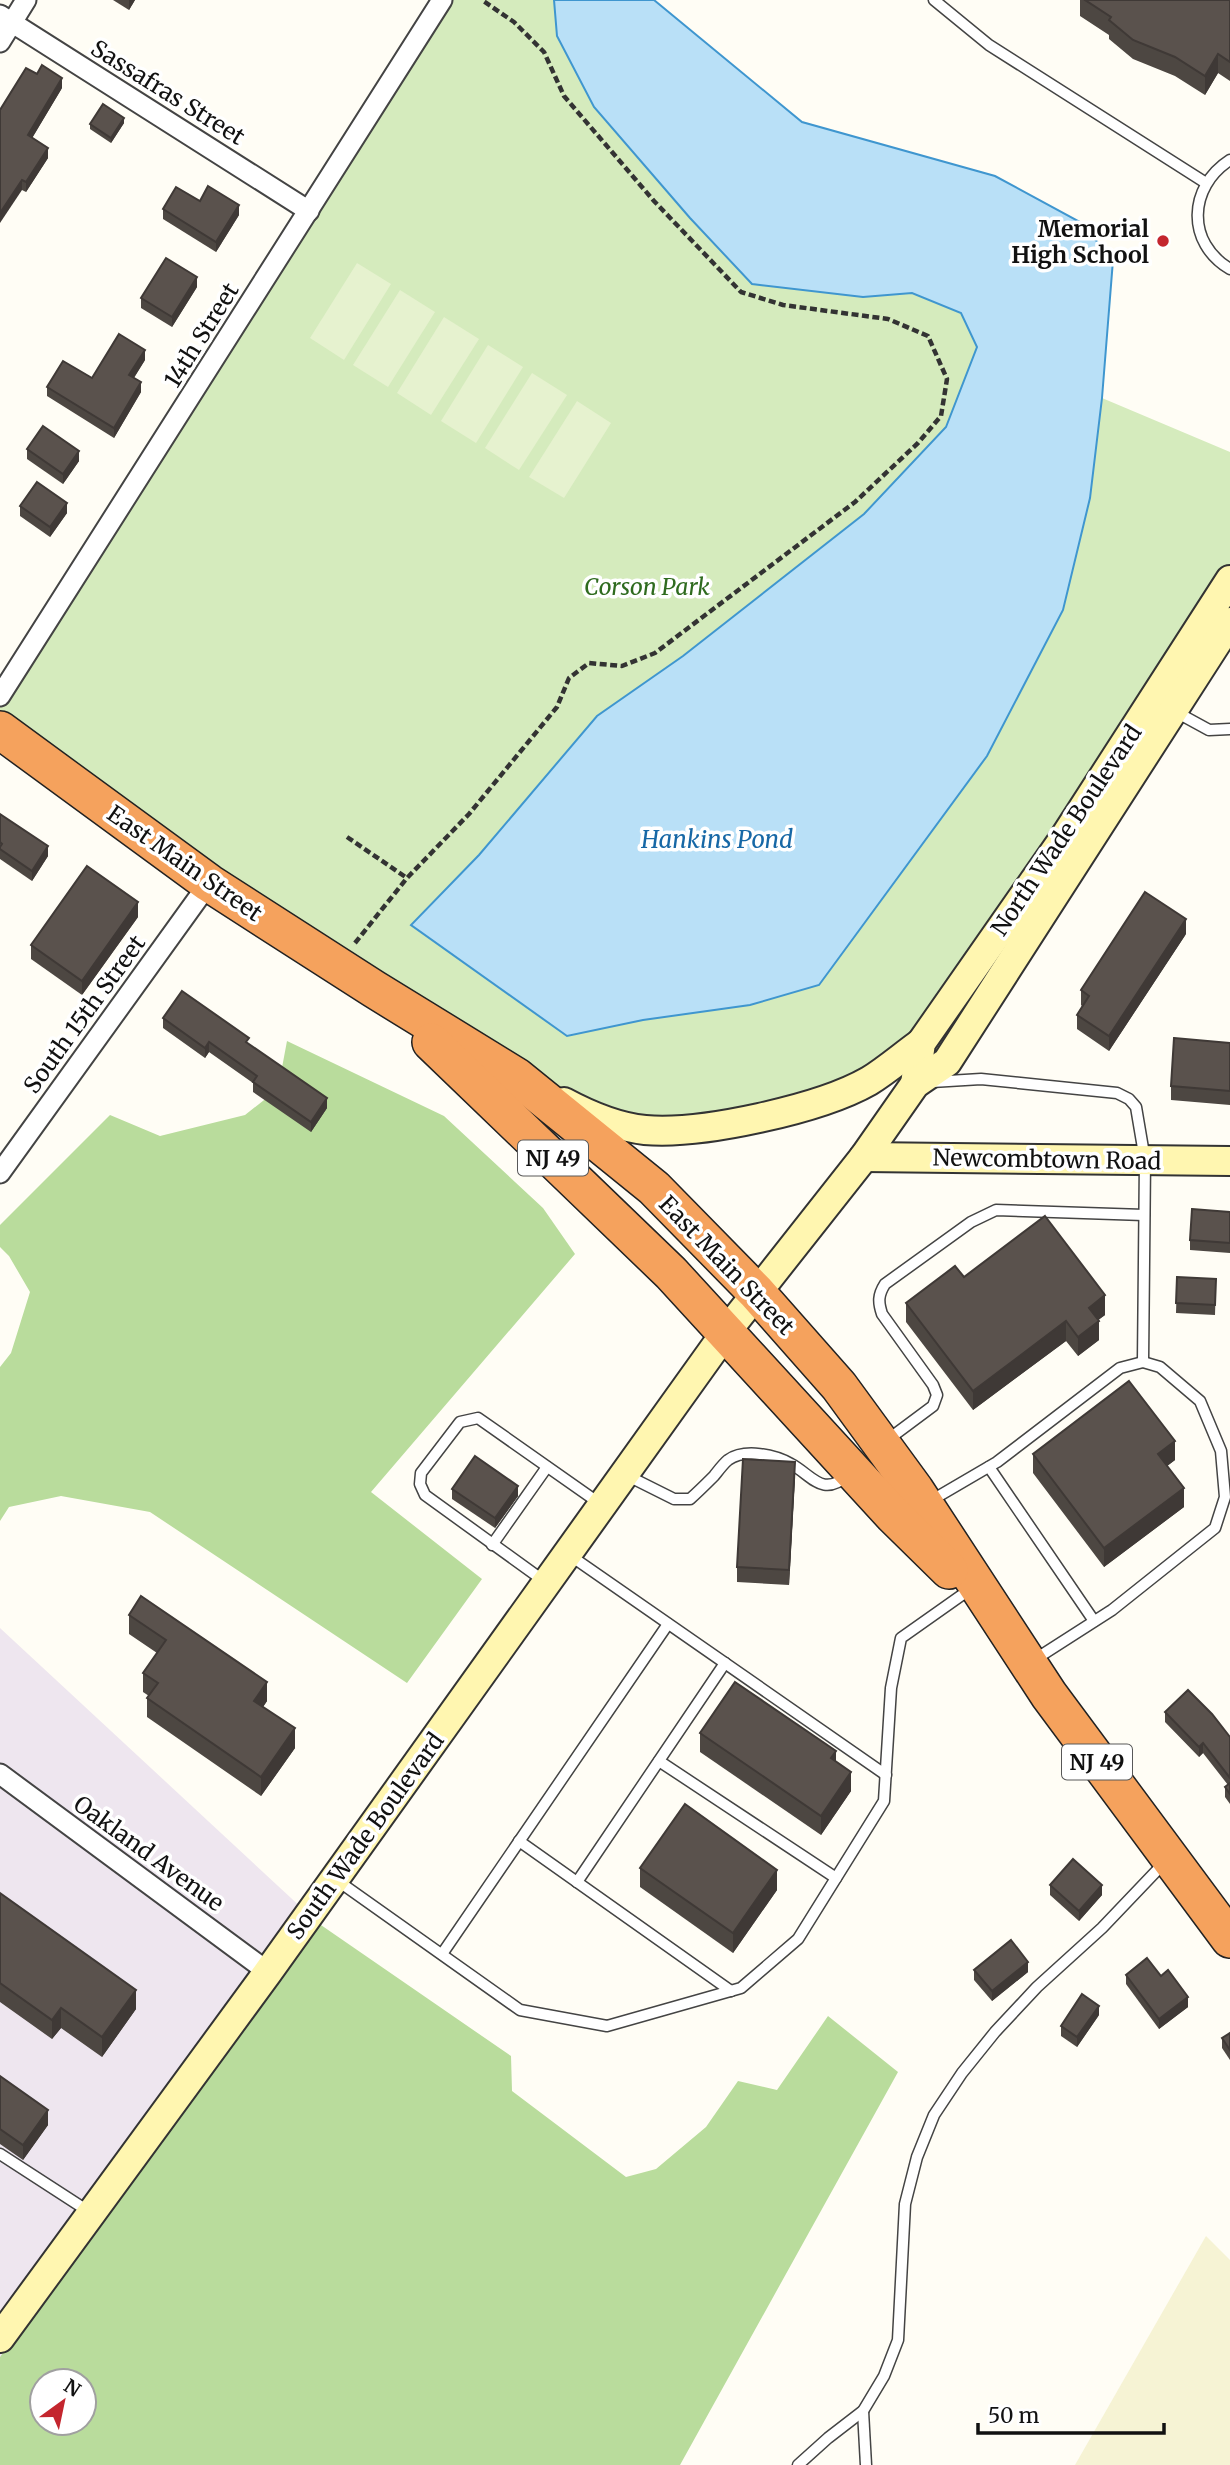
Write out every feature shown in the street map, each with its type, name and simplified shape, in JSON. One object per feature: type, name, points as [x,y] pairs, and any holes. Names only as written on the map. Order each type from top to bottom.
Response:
[{"type":"highway","name":"East Main Street","points":[[0,730],[209,883],[517,1077],[654,1188],[756,1292],[839,1385],[924,1505],[1028,1664],[1104,1772],[1230,1939]]},
{"type":"highway","name":"East Main Street","points":[[374,989],[580,1184],[726,1332],[893,1515],[1000,1621]]},
{"type":"main road","name":"North Wade Boulevard","points":[[726,1332],[864,1157],[915,1084],[947,1062],[1163,705],[1230,580]]},
{"type":"main road","name":"North Wade Boulevard","points":[[915,1084],[921,1043],[1062,841],[1163,705],[1230,622]]},
{"type":"main road","points":[[517,1077],[610,1124],[646,1130],[706,1128],[836,1097],[870,1080],[921,1043]]},
{"type":"main road","name":"Newcombtown Road","points":[[864,1157],[1230,1161]]},
{"type":"main road","name":"South Wade Boulevard","points":[[0,2338],[268,1972],[726,1332]]},
{"type":"street","points":[[0,42],[6,18],[26,0]]},
{"type":"street","name":"14th Street","points":[[0,696],[442,0]]},
{"type":"street","name":"Sassafras Street","points":[[6,18],[309,211]]},
{"type":"street","name":"South 15th Street","points":[[0,1173],[209,883]]},
{"type":"street","name":"Oakland Avenue","points":[[0,1774],[268,1972]]},
{"type":"lane","points":[[934,0],[989,44],[1206,183]]},
{"type":"lane","points":[[1230,160],[1218,168],[1206,183],[1198,203],[1198,225],[1205,245],[1219,262],[1230,269]]},
{"type":"lane","points":[[1163,705],[1209,730],[1230,729]]},
{"type":"lane","points":[[915,1084],[981,1079],[1117,1093],[1129,1099],[1136,1107],[1145,1160],[1143,1362]]},
{"type":"lane","points":[[881,1444],[933,1406],[937,1395],[933,1385],[882,1314],[878,1302],[885,1284],[971,1222],[996,1210],[1144,1215]]},
{"type":"lane","points":[[924,1505],[989,1467],[1121,1368],[1143,1362],[1160,1367],[1200,1401],[1222,1451],[1225,1497],[1215,1528],[1094,1621],[1028,1664]]},
{"type":"lane","points":[[547,1583],[425,1496],[420,1484],[421,1473],[451,1430],[460,1422],[478,1418],[602,1505]]},
{"type":"lane","points":[[624,1475],[674,1499],[690,1499],[728,1460],[742,1454],[766,1455],[792,1464],[814,1482],[827,1485],[841,1482],[853,1471]]},
{"type":"lane","points":[[492,1545],[547,1467]]},
{"type":"lane","points":[[989,1467],[1094,1621]]},
{"type":"lane","points":[[568,1553],[886,1775]]},
{"type":"lane","points":[[334,1879],[520,2010],[607,2026],[741,1988],[798,1940],[884,1801],[891,1689],[901,1638],[969,1590]]},
{"type":"lane","points":[[442,1954],[668,1624]]},
{"type":"lane","points":[[578,1882],[725,1663]]},
{"type":"lane","points":[[659,1760],[836,1878]]},
{"type":"lane","points":[[519,1841],[732,1991]]},
{"type":"lane","points":[[799,2465],[863,2411],[884,2376],[898,2340],[905,2204],[917,2157],[934,2115],[962,2073],[995,2032],[1037,1987],[1102,1928],[1170,1857]]},
{"type":"lane","points":[[0,2154],[92,2213]]},
{"type":"lane","points":[[863,2411],[866,2465]]},
{"type":"path","points":[[338,965],[407,878],[469,814],[557,707],[569,678],[589,663],[622,666],[655,653],[855,502],[918,443],[941,416],[947,379],[928,336],[888,319],[783,305],[741,292],[654,201],[564,96],[544,52],[514,22],[482,0]]},
{"type":"path","points":[[347,837],[407,878]]},
{"type":"shaded area","points":[[0,1628],[318,1923],[0,2357]]},
{"type":"shaded area","points":[[1206,2236],[1230,2260],[1230,2465],[1075,2465]]},
{"type":"green space","name":"Corson Park","points":[[442,0],[654,0],[802,122],[995,176],[1080,222],[1113,260],[1102,398],[1230,452],[1230,580],[921,1043],[803,1107],[609,1124],[0,730],[0,696]]},
{"type":"green space","points":[[357,263],[391,284],[344,360],[310,338]]},
{"type":"green space","points":[[400,290],[435,312],[388,387],[353,365]]},
{"type":"green space","points":[[444,317],[479,339],[431,415],[397,393]]},
{"type":"green space","points":[[488,345],[523,367],[476,443],[441,421]]},
{"type":"green space","points":[[532,373],[567,395],[519,470],[485,448]]},
{"type":"green space","points":[[577,401],[611,423],[564,498],[529,477]]},
{"type":"green space","points":[[287,1041],[444,1116],[543,1208],[575,1254],[371,1492],[482,1579],[407,1683],[150,1512],[61,1496],[9,1507],[0,1521],[0,1367],[11,1353],[30,1292],[9,1256],[0,1247],[0,1225],[110,1115],[160,1136],[245,1115],[278,1089]]},
{"type":"green space","points":[[318,1923],[511,2056],[512,2091],[626,2177],[656,2169],[706,2127],[738,2081],[777,2090],[828,2016],[898,2072],[680,2465],[0,2465],[0,2357]]},
{"type":"water","name":"Hankins Pond","points":[[554,0],[654,0],[802,122],[995,176],[1080,222],[1113,260],[1102,398],[1090,498],[1063,610],[987,756],[819,985],[750,1005],[643,1020],[567,1036],[411,925],[479,855],[597,716],[683,656],[864,514],[946,427],[977,347],[961,313],[912,293],[863,297],[752,284],[690,218],[594,107],[557,36]]},
{"type":"building","points":[[1085,0],[1230,0],[1230,62],[1218,54],[1205,76],[1175,57],[1133,40],[1109,20],[1111,17]]},
{"type":"building","points":[[42,65],[62,78],[28,135],[48,148],[26,182],[22,180],[0,213],[0,110],[26,68],[37,74]]},
{"type":"building","points":[[103,104],[124,118],[111,138],[90,124]]},
{"type":"building","points":[[208,186],[239,205],[216,242],[163,209],[176,187],[200,201]]},
{"type":"building","points":[[166,258],[197,277],[172,317],[141,298]]},
{"type":"building","points":[[119,334],[145,350],[129,375],[141,382],[114,428],[47,387],[63,361],[92,378]]},
{"type":"building","points":[[43,426],[79,451],[63,474],[27,449]]},
{"type":"building","points":[[37,482],[67,503],[50,527],[20,506]]},
{"type":"building","points":[[0,814],[48,846],[32,871],[0,849]]},
{"type":"building","points":[[87,866],[138,902],[82,981],[31,945]]},
{"type":"building","points":[[1145,892],[1186,919],[1109,1036],[1077,1015],[1089,996],[1081,990]]},
{"type":"building","points":[[182,991],[249,1038],[246,1042],[327,1098],[311,1122],[253,1082],[257,1076],[209,1042],[205,1048],[163,1018]]},
{"type":"building","points":[[1174,1038],[1230,1043],[1230,1091],[1171,1086]]},
{"type":"building","points":[[1192,1209],[1230,1212],[1230,1243],[1190,1240]]},
{"type":"building","points":[[1045,1216],[1105,1295],[1089,1308],[1099,1321],[1078,1337],[1066,1321],[973,1391],[906,1303],[955,1266],[964,1277]]},
{"type":"building","points":[[1177,1277],[1216,1279],[1215,1305],[1176,1303]]},
{"type":"building","points":[[1129,1381],[1175,1441],[1158,1454],[1184,1488],[1104,1548],[1033,1454]]},
{"type":"building","points":[[475,1456],[518,1486],[495,1518],[452,1489]]},
{"type":"building","points":[[743,1459],[795,1462],[789,1570],[737,1567]]},
{"type":"building","points":[[141,1596],[267,1682],[254,1701],[295,1728],[261,1777],[147,1698],[158,1683],[143,1673],[166,1640],[129,1615]]},
{"type":"building","points":[[735,1682],[836,1751],[831,1758],[851,1772],[821,1816],[700,1733]]},
{"type":"building","points":[[1188,1690],[1230,1737],[1230,1778],[1203,1743],[1199,1747],[1165,1712]]},
{"type":"building","points":[[685,1804],[777,1870],[733,1933],[640,1868]]},
{"type":"building","points":[[1073,1859],[1102,1885],[1079,1911],[1050,1885]]},
{"type":"building","points":[[0,1893],[136,1990],[102,2037],[61,2008],[52,2020],[0,1983]]},
{"type":"building","points":[[1011,1940],[1028,1962],[992,1991],[974,1970]]},
{"type":"building","points":[[1147,1958],[1161,1976],[1168,1970],[1188,1997],[1159,2019],[1126,1975]]},
{"type":"building","points":[[1082,1994],[1099,2006],[1077,2037],[1061,2026]]},
{"type":"building","points":[[1230,2033],[1230,2050],[1222,2038]]},
{"type":"building","points":[[0,2076],[48,2110],[23,2145],[0,2129]]},
{"type":"place","name":"Memorial High School","points":[[1163,241]]}]
